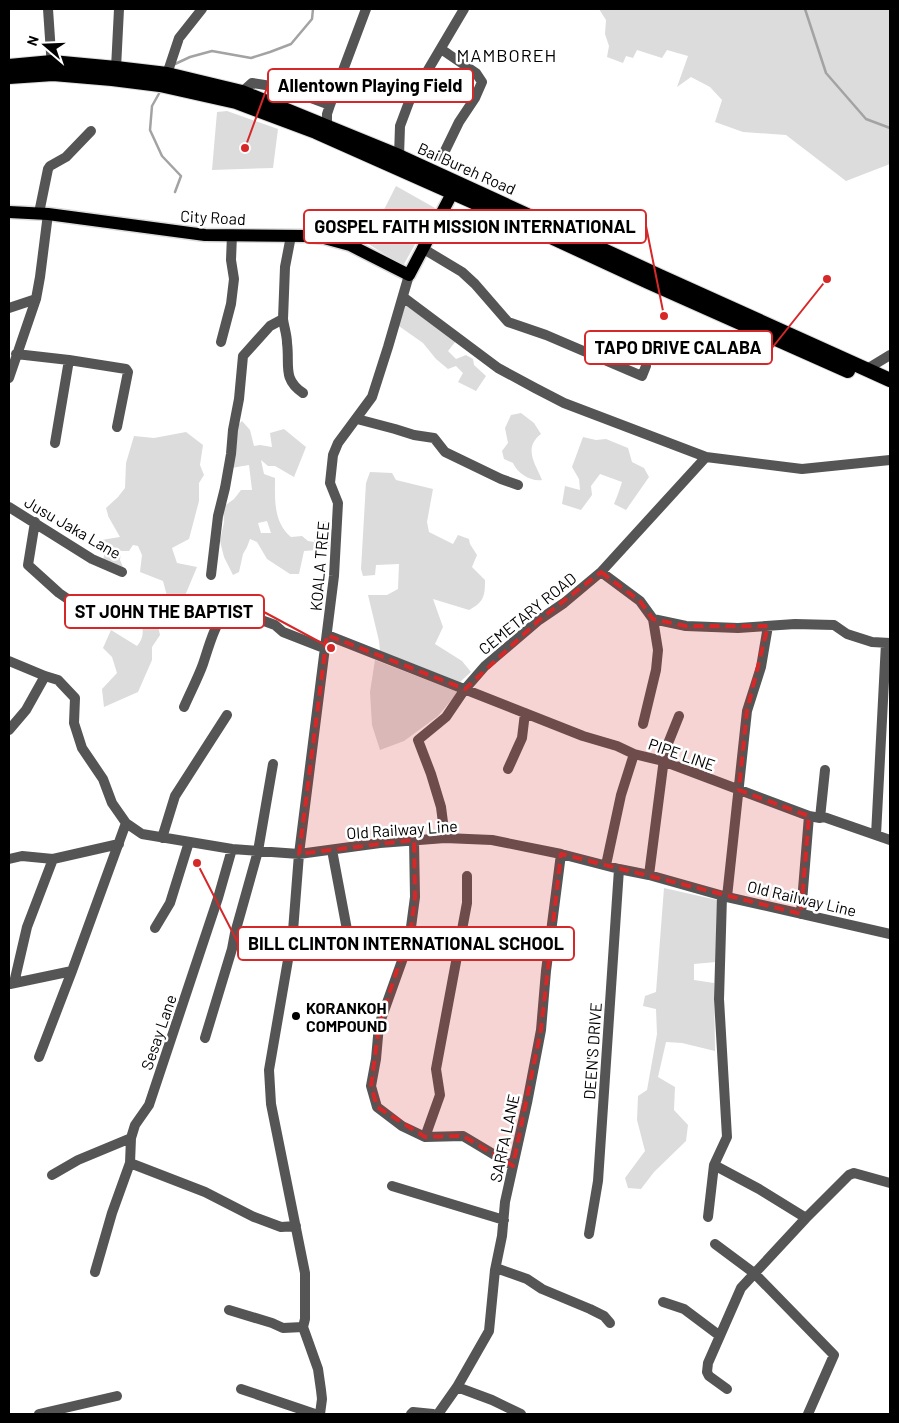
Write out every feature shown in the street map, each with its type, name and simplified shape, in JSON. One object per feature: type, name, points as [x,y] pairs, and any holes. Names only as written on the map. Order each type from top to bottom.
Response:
[{"type":"highway","name":"Bai Bureh Road","points":[[9,66],[116,68],[167,74],[242,92],[399,156],[455,188],[648,282],[890,390]]},
{"type":"highway","name":"Bai Bureh Road","points":[[9,77],[52,68],[160,84],[236,102],[455,188],[660,276],[890,380]]},
{"type":"main road","points":[[409,275],[455,188]]},
{"type":"main road","name":"City Road","points":[[9,212],[44,214],[205,235],[306,236],[324,238],[350,245],[409,275]]},
{"type":"street","points":[[116,68],[119,9]]},
{"type":"street","points":[[167,74],[178,38],[202,9]]},
{"type":"street","points":[[327,126],[327,114],[330,105],[366,9]]},
{"type":"street","points":[[399,156],[400,126],[409,102],[464,9]]},
{"type":"street","points":[[50,11],[52,68]]},
{"type":"street","points":[[441,49],[476,73],[482,82],[442,156]]},
{"type":"street","points":[[242,92],[252,83],[284,88],[330,105]]},
{"type":"street","points":[[9,378],[36,299],[40,277],[48,169],[66,157],[92,132]]},
{"type":"street","points":[[221,342],[231,304],[234,278],[231,260],[232,235]]},
{"type":"street","points":[[291,236],[285,267],[283,319],[288,343],[290,378],[295,388],[303,393]]},
{"type":"street","points":[[422,248],[462,272],[508,322],[546,335],[642,376],[646,366]]},
{"type":"street","name":"KOALA TREE","points":[[303,1327],[305,1320],[305,1273],[271,1104],[269,1070],[293,931],[299,854],[324,648],[328,635],[334,576],[338,503],[330,483],[333,456],[338,443],[372,397],[409,275]]},
{"type":"street","points":[[403,297],[498,368],[535,388],[564,402],[706,457],[802,469],[890,460]]},
{"type":"street","points":[[9,308],[36,299]]},
{"type":"street","points":[[211,575],[218,516],[231,454],[243,356],[270,326],[283,319]]},
{"type":"street","points":[[16,354],[126,369],[128,372],[117,427]]},
{"type":"street","points":[[867,369],[890,355]]},
{"type":"street","points":[[54,443],[69,360]]},
{"type":"street","points":[[357,419],[414,435],[434,438],[445,452],[501,479],[518,485]]},
{"type":"street","name":"CEMETARY ROAD","points":[[445,838],[441,807],[418,740],[446,718],[464,689],[485,666],[538,620],[564,603],[601,572],[706,457]]},
{"type":"street","name":"Jusu Jaka Lane","points":[[9,507],[92,559],[122,572]]},
{"type":"street","points":[[35,522],[28,565],[59,593],[94,617]]},
{"type":"street","points":[[601,572],[640,601],[654,619],[658,650],[656,670],[643,724]]},
{"type":"street","points":[[184,707],[220,618],[226,611],[234,610],[275,625],[283,632],[324,648]]},
{"type":"street","points":[[654,619],[686,626],[738,628],[795,624],[834,625],[847,634],[872,642],[888,643],[876,836]]},
{"type":"street","points":[[708,1217],[714,1165],[727,1137],[719,999],[725,896],[747,711],[761,667],[768,626]]},
{"type":"street","name":"PIPE LINE","points":[[328,635],[583,736],[617,746],[634,754],[664,761],[809,816],[820,818],[821,816],[890,840]]},
{"type":"street","name":"Old Railway Line","points":[[9,660],[58,680],[76,698],[74,723],[82,748],[104,779],[112,803],[126,823],[142,834],[232,849],[299,854],[380,842],[445,838],[492,840],[561,854],[725,896],[890,934]]},
{"type":"street","points":[[9,730],[26,710],[45,676]]},
{"type":"street","points":[[508,769],[522,738],[525,713]]},
{"type":"street","points":[[162,838],[175,796],[227,715]]},
{"type":"street","points":[[649,875],[665,751],[679,716]]},
{"type":"street","points":[[606,865],[621,795],[634,754]]},
{"type":"street","points":[[205,1038],[232,949],[234,933],[258,851],[273,764]]},
{"type":"street","points":[[820,818],[826,770]]},
{"type":"street","points":[[801,914],[809,816]]},
{"type":"street","points":[[39,1057],[126,823]]},
{"type":"street","points":[[414,840],[415,897],[411,927],[403,958],[379,1025],[371,1086],[378,1107],[402,1126],[425,1137],[463,1136],[513,1166]]},
{"type":"street","points":[[155,928],[170,903],[190,842]]},
{"type":"street","points":[[9,859],[22,856],[53,859],[119,844]]},
{"type":"street","name":"Sesay Lane","points":[[130,1138],[135,1125],[149,1105],[232,849]]},
{"type":"street","points":[[332,850],[348,935]]},
{"type":"street","name":"SARFA LANE","points":[[438,1414],[457,1387],[489,1331],[506,1202],[541,1030],[546,971],[561,854]]},
{"type":"street","points":[[53,859],[27,927],[11,984],[72,971]]},
{"type":"street","name":"DEEN'S DRIVE","points":[[589,1234],[598,1181],[619,869]]},
{"type":"street","points":[[425,1137],[440,1095],[436,1069],[467,904],[467,876]]},
{"type":"street","points":[[52,1175],[78,1160],[130,1138],[130,1163],[112,1214],[95,1272]]},
{"type":"street","points":[[130,1163],[205,1192],[254,1218],[281,1227],[296,1226]]},
{"type":"street","points":[[714,1165],[760,1189],[806,1218]]},
{"type":"street","points":[[727,1390],[709,1376],[707,1372],[708,1363],[741,1288],[849,1175],[854,1173],[890,1183]]},
{"type":"street","points":[[392,1186],[504,1220]]},
{"type":"street","points":[[715,1244],[754,1273],[834,1355],[808,1414]]},
{"type":"street","points":[[496,1268],[527,1279],[542,1289],[590,1309],[604,1316],[610,1323]]},
{"type":"street","points":[[663,1302],[684,1309],[720,1336]]},
{"type":"street","points":[[228,1310],[283,1328],[303,1327],[318,1369],[322,1399],[320,1414]]},
{"type":"street","points":[[457,1387],[492,1400],[521,1414]]},
{"type":"street","points":[[240,1389],[315,1414]]},
{"type":"street","points":[[39,1414],[117,1396]]},
{"type":"street","points":[[411,1414],[413,1412],[433,1414]]},
{"type":"highlighted area","points":[[601,572],[640,601],[653,619],[686,626],[768,626],[747,711],[739,790],[809,816],[801,914],[561,854],[541,1030],[513,1166],[463,1136],[425,1137],[377,1107],[371,1086],[379,1025],[411,927],[415,897],[414,840],[299,854],[327,635],[465,689],[539,620]]},
{"type":"shaded area","points":[[599,9],[890,9],[890,164],[846,181],[786,135],[743,132],[715,122],[722,100],[710,87],[691,77],[677,87],[688,56],[667,50],[662,58],[637,50],[633,58],[626,56],[623,63],[607,57],[609,46],[605,34],[606,20]]},
{"type":"shaded area","points":[[227,111],[278,129],[273,168],[212,170],[217,112]]},
{"type":"shaded area","points":[[396,186],[435,208],[403,266],[367,243]]},
{"type":"shaded area","points":[[405,299],[456,341],[448,351],[456,359],[466,355],[473,359],[474,365],[486,376],[476,391],[458,382],[463,373],[456,366],[448,369],[436,359],[423,343],[396,324]]},
{"type":"shaded area","points":[[521,413],[534,423],[541,434],[533,445],[532,456],[542,480],[533,480],[525,476],[513,463],[504,459],[502,451],[508,443],[505,428],[511,415]]},
{"type":"shaded area","points":[[242,421],[250,430],[254,446],[272,447],[270,433],[284,429],[306,447],[294,477],[275,466],[268,466],[261,460],[264,474],[275,478],[276,510],[281,524],[291,537],[302,536],[308,541],[314,542],[318,521],[330,521],[329,549],[304,551],[299,574],[290,574],[267,559],[257,542],[250,539],[243,554],[239,572],[233,575],[224,557],[220,541],[224,522],[223,507],[234,499],[241,490],[252,490],[249,465],[231,468],[233,430]],"holes":[[[267,521],[271,533],[261,533],[258,523]]]},
{"type":"shaded area","points":[[186,432],[203,445],[200,465],[204,475],[199,483],[199,501],[189,539],[172,548],[177,563],[197,567],[184,598],[167,596],[163,581],[140,572],[142,555],[138,546],[133,545],[129,551],[121,551],[120,560],[123,567],[103,560],[106,547],[101,540],[120,537],[108,516],[106,508],[125,488],[126,463],[134,436],[154,438]]},
{"type":"shaded area","points":[[583,437],[596,440],[606,439],[628,448],[632,462],[644,468],[649,477],[626,510],[614,504],[622,482],[600,474],[591,486],[592,495],[581,510],[562,504],[565,486],[580,490],[579,479],[572,467]]},
{"type":"shaded area","points":[[370,472],[392,473],[396,480],[433,489],[427,522],[429,532],[453,544],[458,535],[469,539],[477,555],[472,567],[485,580],[483,598],[478,604],[469,610],[433,599],[443,627],[435,644],[462,661],[471,672],[460,682],[380,651],[368,595],[387,595],[398,589],[399,564],[376,565],[375,575],[363,576],[361,569],[366,483]]},
{"type":"shaded area","points":[[152,599],[168,605],[157,622],[160,635],[152,647],[152,660],[138,692],[104,707],[102,689],[117,673],[112,657],[103,648],[111,630],[137,646],[143,632],[141,622],[134,607]]},
{"type":"shaded area","points":[[375,660],[458,692],[438,716],[404,741],[380,750],[372,725],[370,692]]},
{"type":"shaded area","points":[[664,888],[717,900],[716,962],[694,964],[694,980],[714,983],[715,1051],[682,1043],[666,1042],[658,1077],[675,1087],[674,1110],[688,1125],[686,1141],[654,1172],[641,1189],[628,1188],[625,1178],[645,1151],[637,1120],[638,1096],[647,1090],[657,1034],[656,1009],[643,1006],[645,996],[656,992]]},
{"type":"waterway","points":[[175,64],[190,57],[212,51],[251,58],[291,44],[312,19],[313,9]]},
{"type":"waterway","points":[[805,9],[826,73],[866,119],[890,128]]},
{"type":"waterway","points":[[161,90],[152,106],[150,130],[162,156],[181,176],[175,192]]},
{"type":"place","name":"Allentown Playing Field","points":[[245,148]]},
{"type":"place","name":"TAPO DRIVE CALABA","points":[[827,279]]},
{"type":"place","name":"GOSPEL FAITH MISSION INTERNATIONAL","points":[[664,316]]},
{"type":"place","name":"ST JOHN THE BAPTIST","points":[[331,648]]},
{"type":"place","name":"BILL CLINTON INTERNATIONAL SCHOOL","points":[[197,863]]},
{"type":"place","name":"KORANKOH COMPOUND","points":[[296,1016]]},
{"type":"district","name":"MAMBOREH","points":[[507,55]]}]
